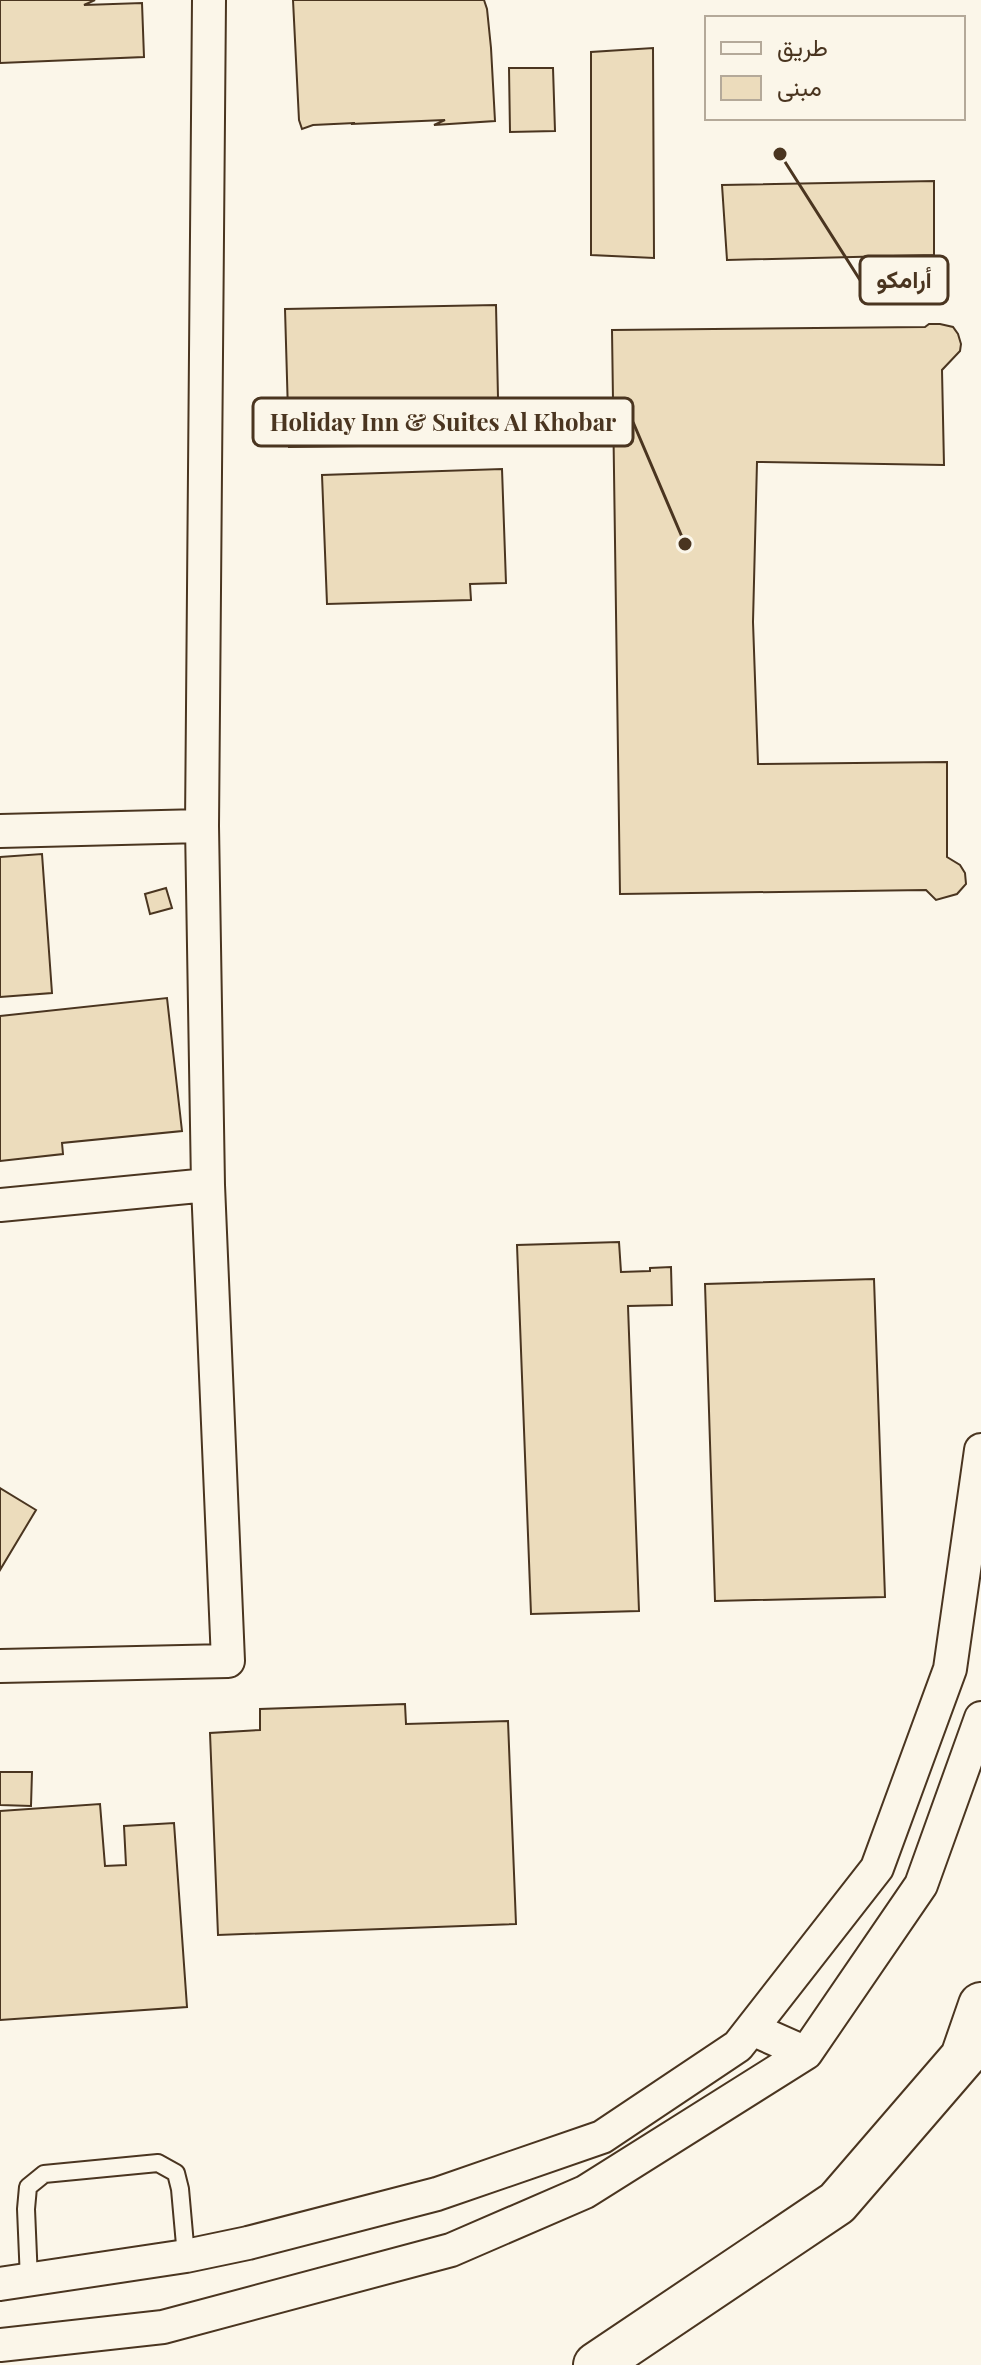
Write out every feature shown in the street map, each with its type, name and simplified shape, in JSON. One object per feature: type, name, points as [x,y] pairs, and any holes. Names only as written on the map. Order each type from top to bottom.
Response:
[{"type":"highway","points":[[596,2365],[837,2203],[963,2057],[981,2005]]},
{"type":"street","points":[[0,1666],[228,1661],[208,1185],[202,826],[209,0]]},
{"type":"street","points":[[0,831],[202,826]]},
{"type":"street","points":[[0,1205],[208,1185]]},
{"type":"street","points":[[14,2282],[186,2256],[437,2194],[602,2137],[738,2046],[877,1868],[970,1612],[981,1450]]},
{"type":"street","points":[[0,2345],[163,2327],[451,2250],[585,2192],[806,2053],[921,1885],[981,1718]]},
{"type":"street","points":[[752,2029],[806,2053]]},
{"type":"lane","points":[[14,2282],[28,2187],[44,2174],[158,2163],[176,2173],[186,2256]]},
{"type":"building","points":[[0,0],[95,0],[84,5],[142,3],[144,57],[0,63]]},
{"type":"building","points":[[293,0],[484,0],[491,48],[495,121],[434,125],[445,120],[351,124],[355,123],[313,125],[302,129]]},
{"type":"building","points":[[653,48],[654,258],[591,255],[591,52]]},
{"type":"building","points":[[509,68],[553,68],[555,131],[510,132]]},
{"type":"building","points":[[934,181],[934,255],[727,260],[722,185]]},
{"type":"building","points":[[496,305],[499,444],[289,447],[285,309]]},
{"type":"building","points":[[929,324],[953,327],[961,344],[960,351],[942,370],[944,465],[757,462],[753,622],[758,764],[947,762],[947,857],[960,865],[966,884],[957,894],[936,900],[926,890],[620,894],[612,330],[925,327]]},
{"type":"building","points":[[502,469],[506,583],[470,584],[471,600],[327,604],[322,475]]},
{"type":"building","points":[[42,854],[52,993],[0,997],[0,857]]},
{"type":"building","points":[[166,888],[172,908],[150,914],[145,894]]},
{"type":"building","points":[[167,998],[182,1131],[62,1143],[63,1154],[0,1161],[0,1016]]},
{"type":"building","points":[[619,1242],[621,1272],[671,1267],[672,1305],[628,1306],[639,1611],[531,1614],[517,1245]]},
{"type":"building","points":[[874,1279],[885,1597],[715,1601],[705,1284]]},
{"type":"building","points":[[0,1488],[36,1510],[0,1570]]},
{"type":"building","points":[[405,1704],[406,1724],[508,1721],[516,1924],[218,1935],[210,1733],[260,1730],[260,1709]]},
{"type":"building","points":[[0,1772],[32,1772],[31,1806],[0,1805]]},
{"type":"building","points":[[100,1804],[105,1866],[126,1865],[124,1826],[174,1823],[187,2007],[0,2020],[0,1811]]},
{"type":"place","name":"أرامكو","points":[[780,154]]},
{"type":"place","name":"Holiday Inn & Suites Al Khobar","points":[[685,544]]}]
